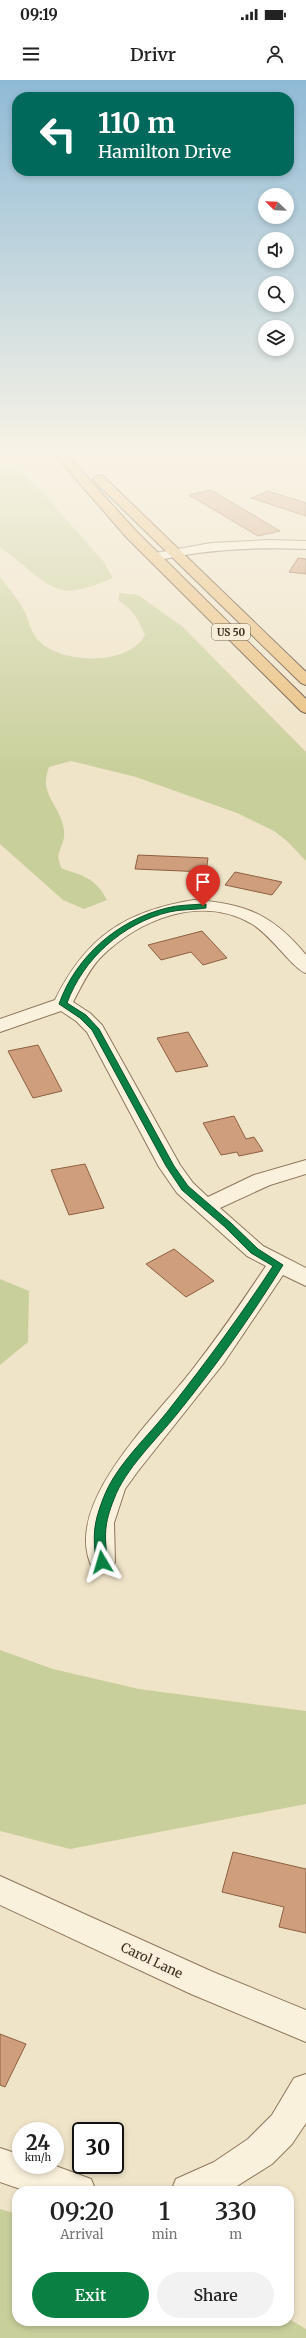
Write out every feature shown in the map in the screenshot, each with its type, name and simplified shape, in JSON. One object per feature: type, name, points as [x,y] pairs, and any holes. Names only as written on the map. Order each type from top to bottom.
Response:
[{"type":"highway","name":"US 50","points":[[158,560],[306,708]]},
{"type":"highway","name":"US 50","points":[[185,560],[306,680]]},
{"type":"street","points":[[63,1004],[69,986],[90,957],[108,939],[136,921],[168,910],[187,907],[218,907],[251,916],[267,926],[306,967]]},
{"type":"street","points":[[0,1026],[63,1004]]},
{"type":"street","points":[[63,1004],[83,1016],[95,1029],[170,1166],[185,1188],[255,1251],[278,1265],[306,1278]]},
{"type":"street","points":[[206,1206],[262,1180],[306,1167]]},
{"type":"street","points":[[102,1562],[98,1533],[108,1498],[122,1474],[174,1410],[251,1307],[278,1265]]},
{"type":"street","name":"Carol Lane","points":[[0,1890],[202,1983],[306,2026]]},
{"type":"street","points":[[201,2186],[221,2178],[255,2156],[280,2131],[306,2090]]},
{"type":"street","points":[[0,2165],[64,2186]]},
{"type":"green space","points":[[17,560],[103,560],[113,578],[95,585],[73,591],[67,591],[53,587],[37,577]]},
{"type":"green space","points":[[0,577],[20,603],[37,639],[50,649],[64,655],[79,658],[111,657],[125,652],[137,645],[145,635],[138,620],[132,612],[119,601],[119,593],[138,595],[183,627],[306,752],[306,861],[288,842],[274,831],[237,813],[136,777],[71,761],[49,767],[46,777],[48,792],[62,821],[64,830],[64,839],[58,855],[61,868],[88,878],[98,886],[107,900],[84,909],[63,900],[0,844]]},
{"type":"green space","points":[[0,1279],[29,1291],[28,1342],[0,1365]]},
{"type":"green space","points":[[0,1650],[53,1669],[139,1689],[306,1711],[306,1804],[70,1849],[0,1831]]},
{"type":"green space","points":[[0,2209],[12,2213],[12,2326],[294,2326],[294,2322],[306,2329],[306,2338],[0,2338]]},
{"type":"building","points":[[296,560],[306,560],[306,574],[289,572]]},
{"type":"building","points":[[138,855],[208,858],[206,872],[135,869]]},
{"type":"building","points":[[235,872],[282,882],[272,895],[225,885]]},
{"type":"building","points":[[202,931],[227,958],[203,965],[191,952],[161,960],[148,945]]},
{"type":"building","points":[[188,1032],[208,1066],[176,1072],[157,1038]]},
{"type":"building","points":[[38,1045],[62,1091],[33,1098],[8,1051]]},
{"type":"building","points":[[234,1116],[246,1139],[254,1137],[263,1151],[239,1156],[237,1152],[221,1155],[203,1123]]},
{"type":"building","points":[[85,1164],[104,1208],[69,1215],[51,1170]]},
{"type":"building","points":[[174,1249],[214,1281],[186,1297],[146,1264]]},
{"type":"building","points":[[233,1852],[306,1869],[306,1933],[279,1927],[284,1907],[222,1892]]},
{"type":"building","points":[[0,2034],[26,2044],[5,2087],[0,2085]]},
{"type":"route","points":[[102,1562],[98,1533],[108,1498],[122,1474],[174,1410],[251,1307],[278,1265],[255,1251],[228,1225],[185,1188],[170,1166],[95,1029],[83,1016],[63,1004],[69,986],[90,957],[108,939],[121,929],[136,921],[168,910],[203,906]]}]
